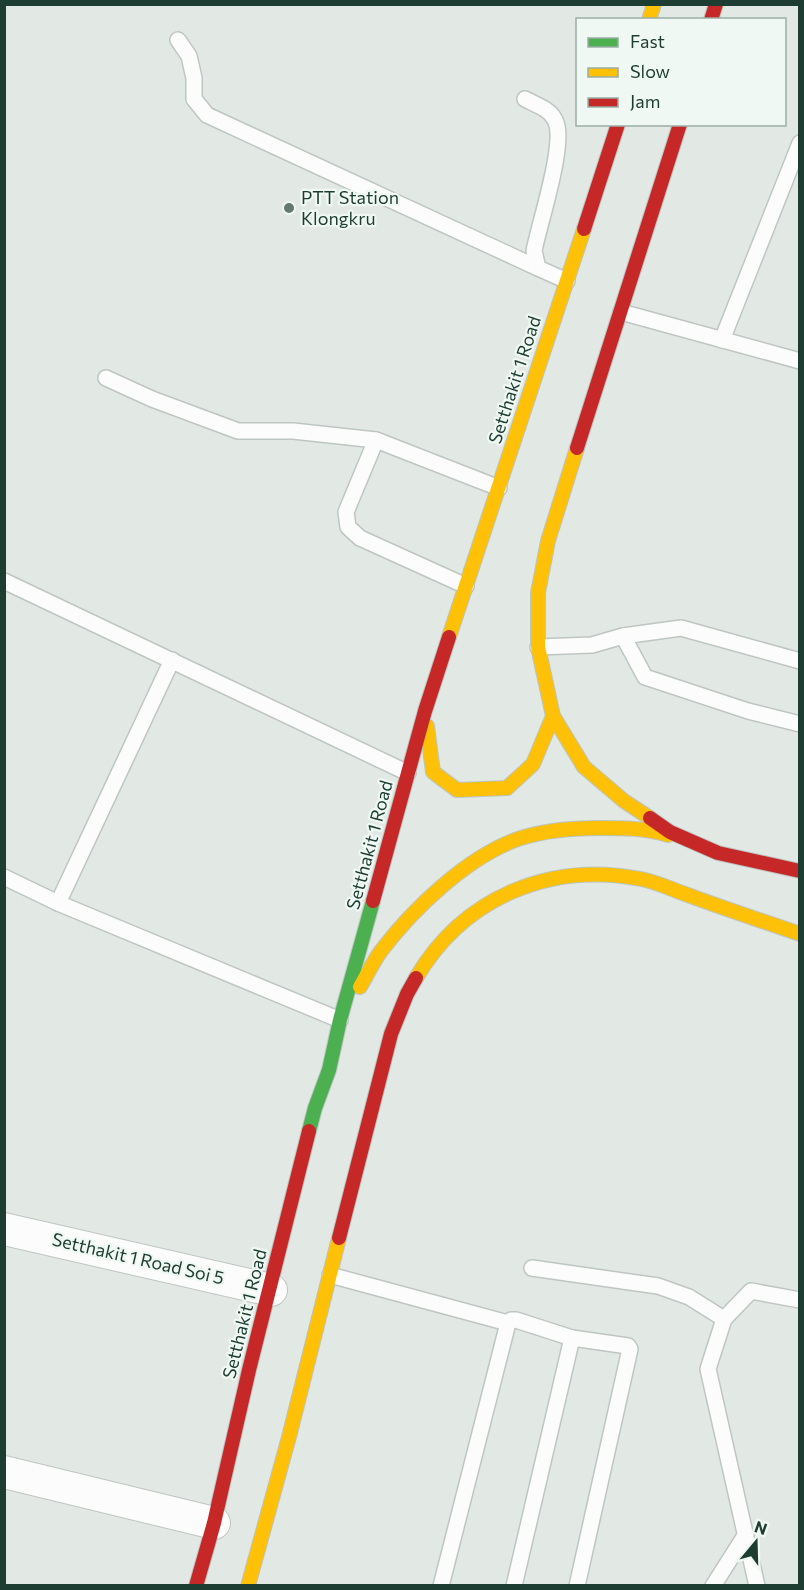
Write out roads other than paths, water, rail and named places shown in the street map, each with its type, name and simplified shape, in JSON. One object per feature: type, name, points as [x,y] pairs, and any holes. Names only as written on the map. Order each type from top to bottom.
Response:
[{"type":"main road","name":"Setthakit 1 Road","points":[[196,1586],[214,1523],[249,1370],[315,1108],[329,1070],[340,1020],[425,711],[617,126]]},
{"type":"main road","points":[[679,126],[548,541],[538,593],[537,647],[553,716],[584,767],[624,801],[670,832],[718,853]]},
{"type":"main road","points":[[425,711],[433,772],[457,790],[507,788],[533,764],[553,716]]},
{"type":"main road","points":[[329,1070],[357,993],[380,952],[409,918],[439,889],[479,860],[518,839],[571,828],[617,828],[661,832],[718,853],[800,870]]},
{"type":"main road","points":[[248,1586],[289,1437],[399,1007],[426,960],[447,935],[478,908],[507,892],[542,880],[582,873],[637,878],[800,934]]},
{"type":"street","name":"Setthakit 1 Road Soi 5","points":[[4,1229],[271,1290]]},
{"type":"street","points":[[4,1472],[214,1523]]},
{"type":"lane","points":[[178,40],[189,56],[194,78],[194,99],[207,115],[567,281]]},
{"type":"lane","points":[[525,99],[551,113],[557,122],[559,142],[534,251],[538,268]]},
{"type":"lane","points":[[722,339],[800,143]]},
{"type":"lane","points":[[621,312],[800,361]]},
{"type":"lane","points":[[106,378],[152,399],[238,431],[293,431],[376,440],[499,488]]},
{"type":"lane","points":[[376,440],[346,512],[348,527],[360,538],[466,586]]},
{"type":"lane","points":[[4,581],[408,773]]},
{"type":"lane","points":[[537,647],[592,645],[623,636],[681,628],[800,661]]},
{"type":"lane","points":[[623,636],[645,677],[748,711],[800,724]]},
{"type":"lane","points":[[58,903],[172,660]]},
{"type":"lane","points":[[4,877],[58,903],[340,1020]]},
{"type":"lane","points":[[532,1268],[658,1286],[689,1297],[724,1319]]},
{"type":"lane","points":[[330,1275],[508,1323]]},
{"type":"lane","points":[[757,1586],[708,1369],[724,1319],[751,1291],[800,1300]]},
{"type":"lane","points":[[441,1586],[508,1323],[511,1320],[572,1338],[630,1348],[577,1586]]},
{"type":"lane","points":[[514,1586],[572,1338]]},
{"type":"lane","points":[[713,1586],[746,1534]]},
{"type":"place","name":"PTT Station Klongkru","points":[[289,208]]}]
